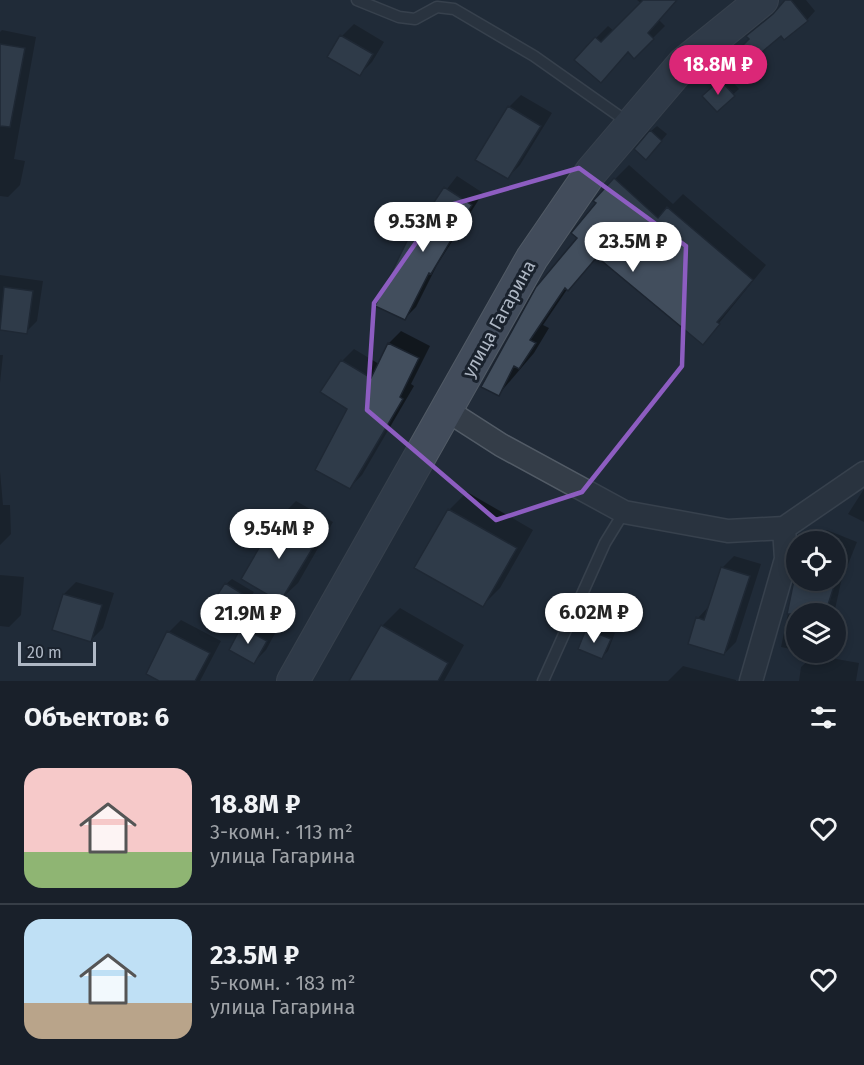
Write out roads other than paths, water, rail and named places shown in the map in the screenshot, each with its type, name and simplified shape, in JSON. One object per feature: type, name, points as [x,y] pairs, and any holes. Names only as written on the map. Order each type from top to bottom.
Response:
[{"type":"main road","name":"улица Гагарина","points":[[293,681],[448,411],[532,258],[591,172],[683,64],[762,0]]},
{"type":"street","points":[[448,411],[501,445],[624,512],[728,531],[784,528],[864,473]]},
{"type":"street","points":[[751,681],[786,559],[784,528]]},
{"type":"lane","points":[[357,0],[399,17],[415,19],[437,7],[454,9],[534,56],[631,124]]},
{"type":"lane","points":[[543,681],[606,543],[624,512]]}]
